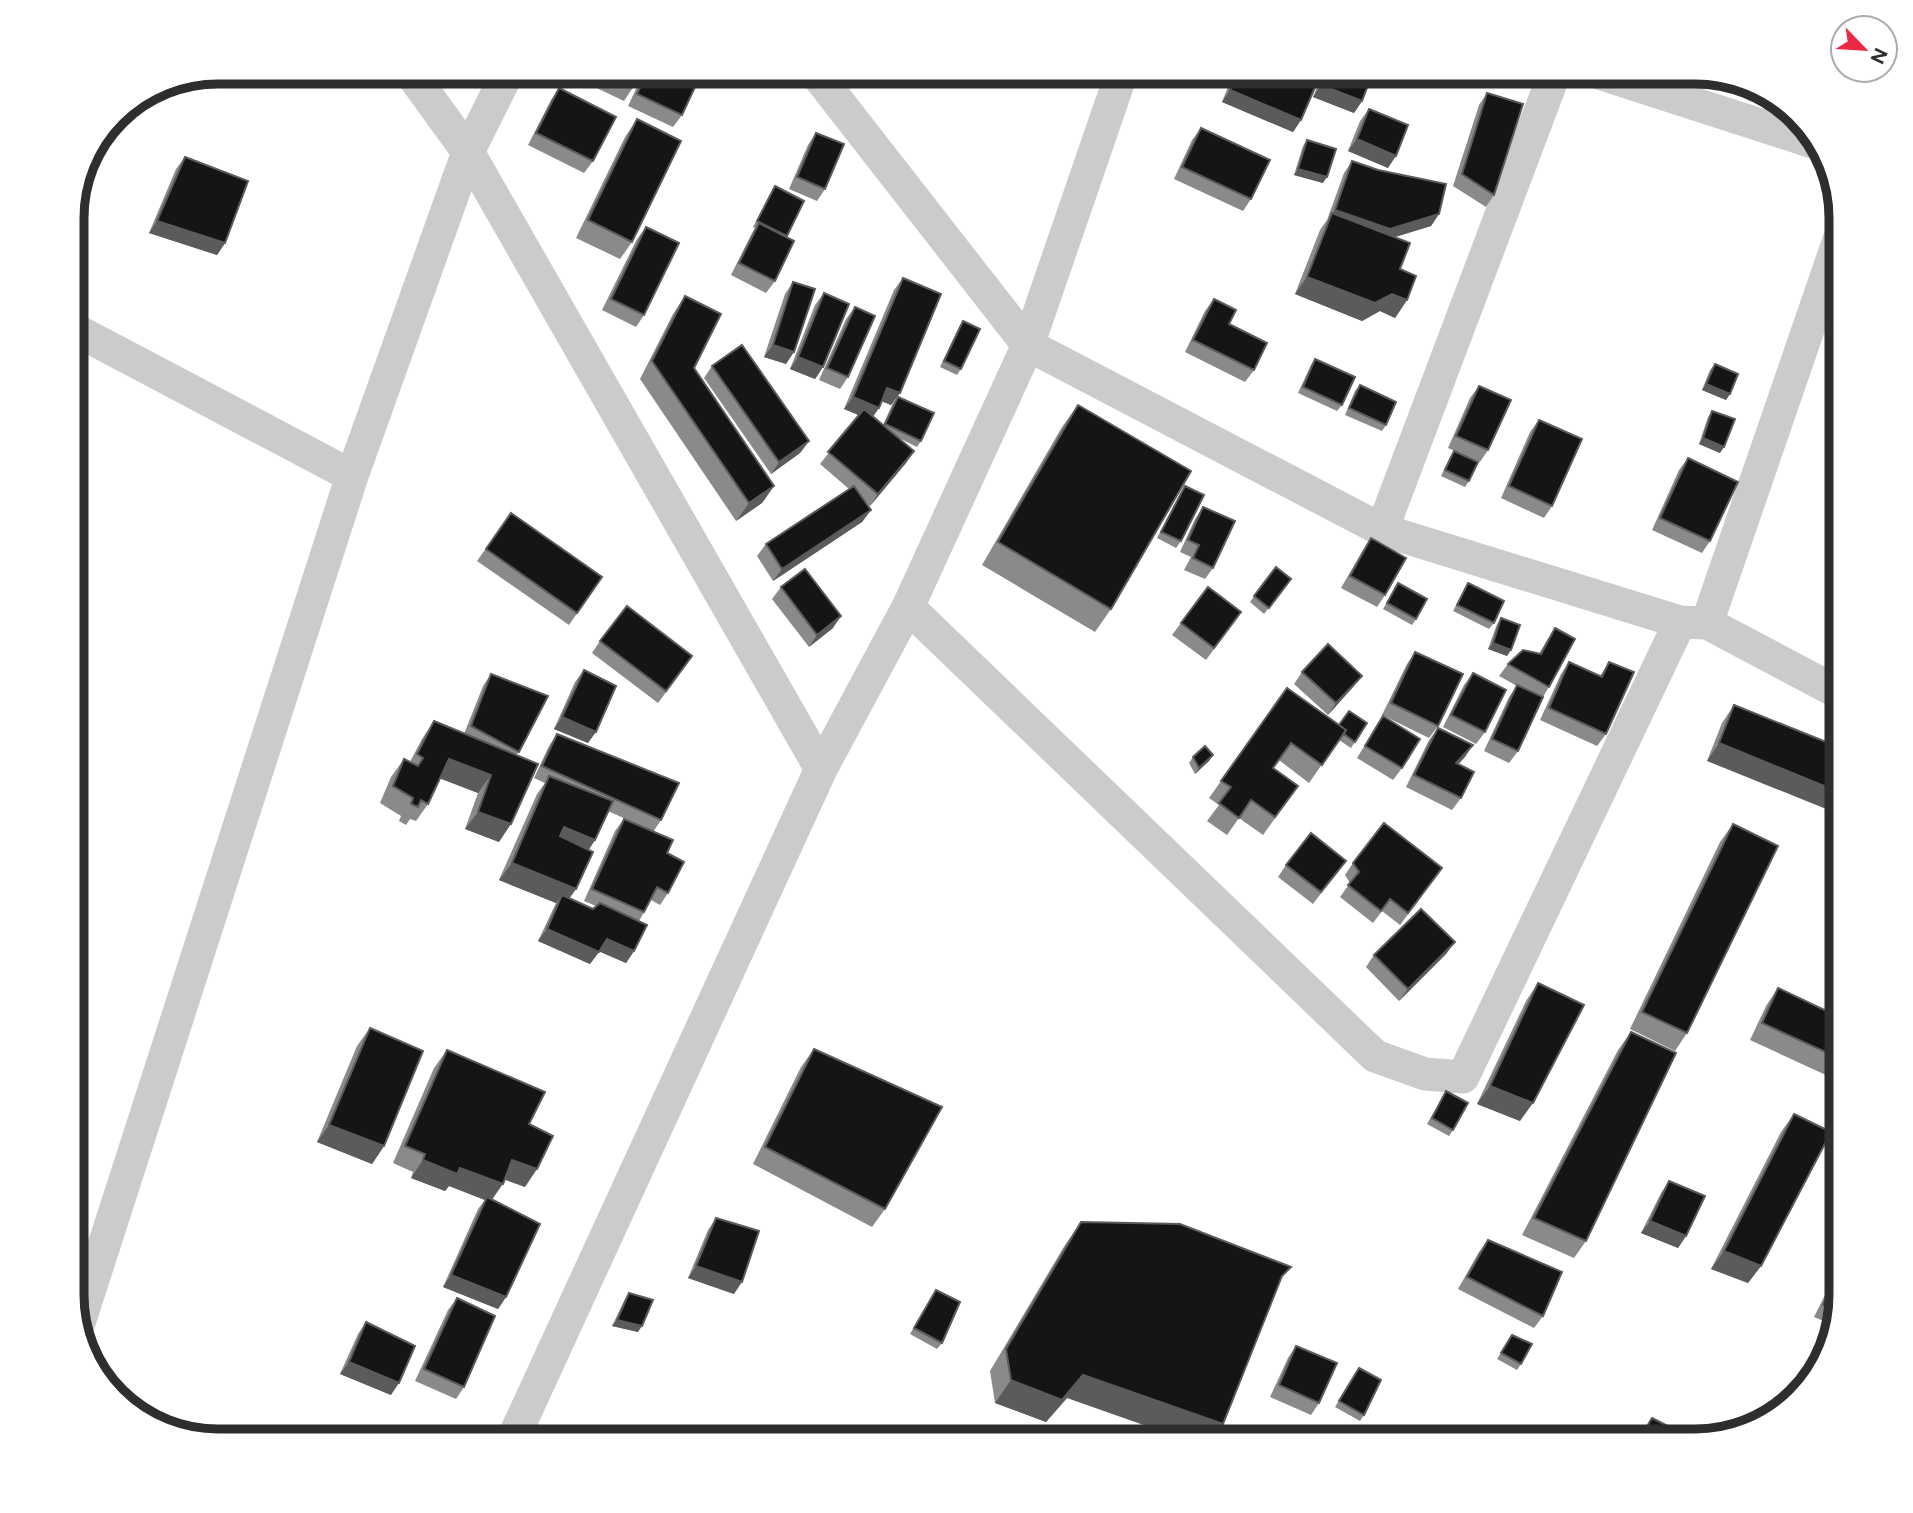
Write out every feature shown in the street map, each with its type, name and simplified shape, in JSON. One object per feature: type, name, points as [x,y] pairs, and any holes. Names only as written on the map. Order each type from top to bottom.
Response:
[{"type":"street","points":[[419,84],[468,152],[821,769]]},
{"type":"street","points":[[84,1306],[352,476],[468,152],[502,84]]},
{"type":"street","points":[[824,84],[1028,345],[1382,530],[1693,623],[1829,688]]},
{"type":"street","points":[[518,1429],[821,769],[908,607],[1028,345],[1118,84]]},
{"type":"street","points":[[1382,530],[1550,84]]},
{"type":"street","points":[[1633,84],[1802,139]]},
{"type":"street","points":[[908,607],[1375,1056],[1425,1074],[1463,1077],[1693,623],[1829,266]]},
{"type":"street","points":[[84,334],[352,476]]},
{"type":"building","points":[[642,84],[696,84],[682,115],[637,94]]},
{"type":"building","points":[[1233,84],[1316,85],[1301,120],[1230,90]]},
{"type":"building","points":[[1321,84],[1368,84],[1362,101]]},
{"type":"building","points":[[559,88],[616,117],[593,161],[536,133]]},
{"type":"building","points":[[1487,93],[1523,104],[1494,195],[1462,174]]},
{"type":"building","points":[[1369,109],[1408,125],[1396,156],[1357,139]]},
{"type":"building","points":[[637,119],[681,141],[632,242],[588,220]]},
{"type":"building","points":[[1201,128],[1270,160],[1251,199],[1182,167]]},
{"type":"building","points":[[816,133],[844,144],[825,189],[797,177]]},
{"type":"building","points":[[1307,140],[1336,149],[1327,177],[1298,169]]},
{"type":"building","points":[[185,157],[248,181],[225,243],[157,221]]},
{"type":"building","points":[[1352,161],[1378,170],[1446,184],[1439,214],[1390,229],[1335,210]]},
{"type":"building","points":[[775,186],[804,201],[787,236],[757,221]]},
{"type":"building","points":[[1332,213],[1410,243],[1400,269],[1416,276],[1407,300],[1392,294],[1375,303],[1307,277]]},
{"type":"building","points":[[759,223],[794,241],[775,281],[739,263]]},
{"type":"building","points":[[646,227],[679,243],[644,315],[611,299]]},
{"type":"building","points":[[903,278],[941,294],[900,393],[887,388],[879,408],[853,397]]},
{"type":"building","points":[[793,282],[815,289],[794,352],[773,345]]},
{"type":"building","points":[[824,293],[849,304],[823,367],[798,357]]},
{"type":"building","points":[[685,296],[721,314],[694,368],[774,486],[749,503],[652,361]]},
{"type":"building","points":[[1214,299],[1236,310],[1229,324],[1267,343],[1254,370],[1193,340]]},
{"type":"building","points":[[855,307],[875,316],[848,377],[827,368]]},
{"type":"building","points":[[963,321],[980,329],[961,369],[944,361]]},
{"type":"building","points":[[742,345],[809,441],[779,462],[712,366]]},
{"type":"building","points":[[1315,359],[1355,377],[1342,405],[1303,387]]},
{"type":"building","points":[[1715,364],[1738,374],[1730,394],[1706,384]]},
{"type":"building","points":[[1360,385],[1396,402],[1386,425],[1349,408]]},
{"type":"building","points":[[1479,386],[1511,400],[1488,450],[1456,436]]},
{"type":"building","points":[[898,397],[934,413],[921,441],[885,424]]},
{"type":"building","points":[[1078,405],[1191,471],[1111,609],[998,542]]},
{"type":"building","points":[[864,409],[914,451],[878,494],[828,452]]},
{"type":"building","points":[[1712,411],[1735,419],[1724,447],[1703,438]]},
{"type":"building","points":[[1539,420],[1582,439],[1552,506],[1509,486]]},
{"type":"building","points":[[1454,451],[1478,462],[1469,481],[1445,470]]},
{"type":"building","points":[[1688,458],[1738,482],[1710,541],[1660,518]]},
{"type":"building","points":[[854,486],[871,510],[782,569],[766,544]]},
{"type":"building","points":[[1185,486],[1204,495],[1181,541],[1161,532]]},
{"type":"building","points":[[1203,507],[1235,521],[1213,568],[1193,558],[1199,545],[1188,540]]},
{"type":"building","points":[[511,513],[602,577],[577,613],[486,549]]},
{"type":"building","points":[[1371,538],[1406,558],[1385,595],[1350,576]]},
{"type":"building","points":[[1276,567],[1291,579],[1269,608],[1254,596]]},
{"type":"building","points":[[805,569],[841,616],[817,635],[781,587]]},
{"type":"building","points":[[1398,583],[1427,599],[1416,619],[1387,603]]},
{"type":"building","points":[[1468,583],[1504,601],[1494,623],[1457,605]]},
{"type":"building","points":[[1208,587],[1241,612],[1214,648],[1181,623]]},
{"type":"building","points":[[627,606],[692,656],[666,691],[600,641]]},
{"type":"building","points":[[1501,618],[1520,625],[1511,650],[1493,643]]},
{"type":"building","points":[[1555,628],[1575,639],[1549,687],[1508,664],[1523,650],[1541,654]]},
{"type":"building","points":[[1328,644],[1362,676],[1336,703],[1302,672]]},
{"type":"building","points":[[1415,652],[1463,674],[1438,726],[1391,703]]},
{"type":"building","points":[[1569,662],[1602,677],[1609,662],[1634,672],[1606,734],[1549,708]]},
{"type":"building","points":[[584,670],[616,686],[596,732],[562,717]]},
{"type":"building","points":[[1473,673],[1506,690],[1485,732],[1451,715]]},
{"type":"building","points":[[491,674],[548,696],[519,752],[471,726]]},
{"type":"building","points":[[1517,685],[1543,697],[1518,751],[1492,739]]},
{"type":"building","points":[[1287,688],[1346,730],[1322,765],[1291,743],[1273,768],[1298,786],[1275,817],[1251,800],[1239,818],[1219,803],[1231,787],[1221,781]]},
{"type":"building","points":[[1734,705],[1829,743],[1829,788],[1719,743]]},
{"type":"building","points":[[1349,711],[1367,723],[1355,742],[1344,734],[1346,730],[1339,725]]},
{"type":"building","points":[[1383,716],[1420,739],[1402,768],[1365,746]]},
{"type":"building","points":[[434,721],[538,764],[511,824],[478,812],[491,775],[449,759],[428,804],[421,800],[418,807],[411,804],[413,798],[393,786],[404,759],[418,766],[423,758],[417,754]]},
{"type":"building","points":[[1438,728],[1473,745],[1456,763],[1474,772],[1461,798],[1414,775]]},
{"type":"building","points":[[557,734],[679,783],[661,820],[542,766]]},
{"type":"building","points":[[1205,746],[1213,755],[1199,768],[1193,757]]},
{"type":"building","points":[[549,776],[613,801],[595,840],[564,827],[560,836],[593,852],[576,889],[512,863]]},
{"type":"building","points":[[624,819],[673,840],[667,853],[684,862],[668,893],[657,887],[644,912],[592,889]]},
{"type":"building","points":[[1384,823],[1442,868],[1408,913],[1390,899],[1381,911],[1348,885],[1359,872],[1353,863]]},
{"type":"building","points":[[1733,824],[1778,846],[1687,1033],[1642,1012]]},
{"type":"building","points":[[1311,833],[1346,861],[1321,892],[1286,865]]},
{"type":"building","points":[[562,895],[593,909],[600,903],[647,925],[634,951],[607,939],[599,952],[547,929]]},
{"type":"building","points":[[1421,909],[1455,942],[1408,989],[1374,955]]},
{"type":"building","points":[[1538,983],[1584,1005],[1533,1103],[1490,1086]]},
{"type":"building","points":[[1778,988],[1829,1012],[1829,1054],[1762,1023]]},
{"type":"building","points":[[370,1028],[423,1051],[384,1146],[329,1125]]},
{"type":"building","points":[[1631,1032],[1676,1053],[1586,1241],[1534,1218]]},
{"type":"building","points":[[814,1049],[942,1107],[885,1209],[765,1147]]},
{"type":"building","points":[[447,1050],[545,1092],[529,1124],[553,1136],[537,1169],[512,1160],[503,1184],[460,1168],[457,1174],[423,1160],[425,1154],[405,1146]]},
{"type":"building","points":[[1446,1091],[1468,1103],[1453,1130],[1432,1118]]},
{"type":"building","points":[[1794,1114],[1829,1131],[1829,1136],[1761,1266],[1724,1251]]},
{"type":"building","points":[[1669,1181],[1705,1196],[1686,1236],[1650,1221]]},
{"type":"building","points":[[487,1197],[540,1224],[506,1297],[451,1275]]},
{"type":"building","points":[[716,1218],[759,1231],[742,1282],[696,1266]]},
{"type":"building","points":[[1081,1222],[1180,1224],[1291,1267],[1282,1276],[1223,1424],[1083,1375],[1062,1400],[1011,1380],[1006,1349]]},
{"type":"building","points":[[1488,1240],[1562,1272],[1543,1316],[1467,1277]]},
{"type":"building","points":[[936,1290],[960,1302],[942,1343],[914,1328]]},
{"type":"building","points":[[629,1293],[653,1300],[642,1326],[617,1320]]},
{"type":"building","points":[[1829,1293],[1828,1307],[1823,1305]]},
{"type":"building","points":[[457,1298],[495,1316],[464,1387],[424,1369]]},
{"type":"building","points":[[366,1322],[415,1346],[399,1383],[349,1362]]},
{"type":"building","points":[[1512,1335],[1532,1344],[1521,1364],[1501,1353]]},
{"type":"building","points":[[1296,1346],[1337,1363],[1319,1403],[1279,1385]]},
{"type":"building","points":[[1359,1368],[1381,1380],[1364,1415],[1339,1401]]},
{"type":"building","points":[[1652,1418],[1674,1429],[1645,1429]]}]
